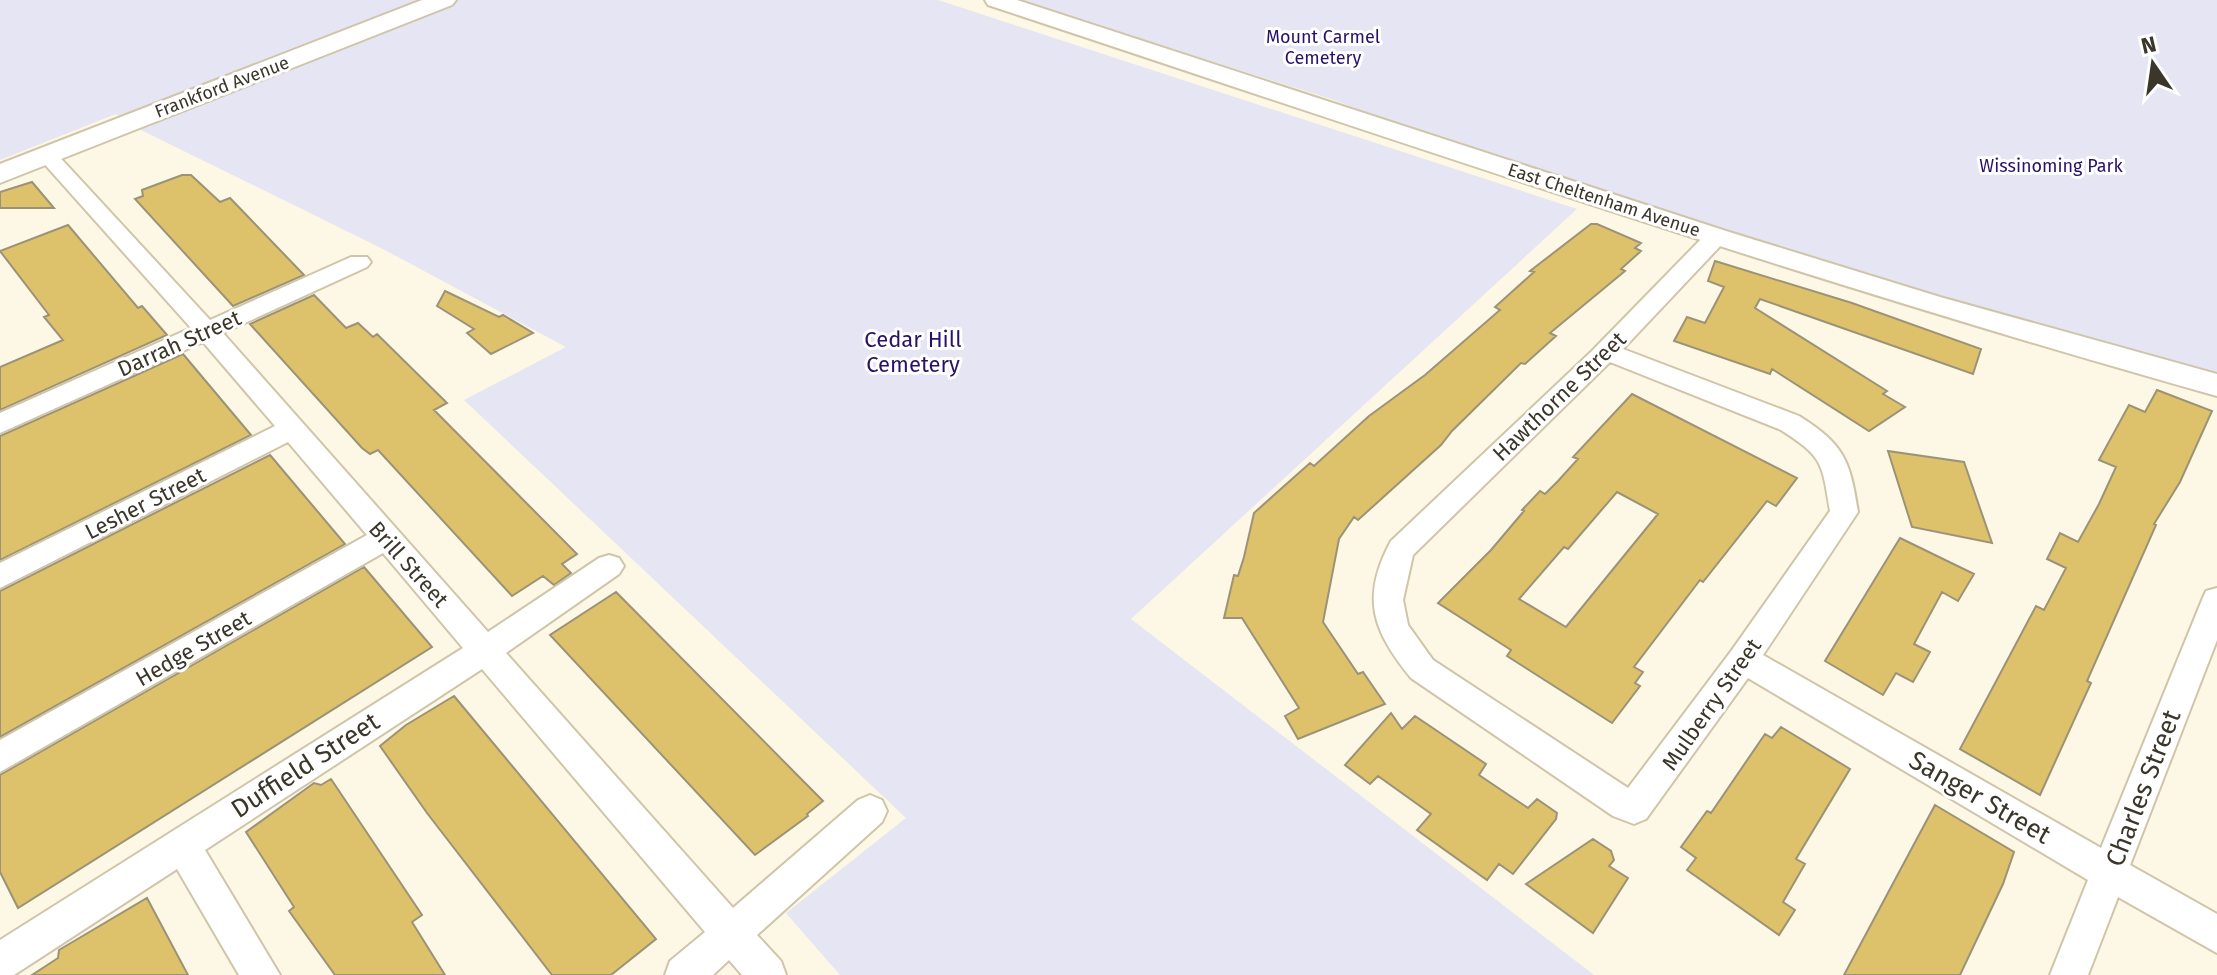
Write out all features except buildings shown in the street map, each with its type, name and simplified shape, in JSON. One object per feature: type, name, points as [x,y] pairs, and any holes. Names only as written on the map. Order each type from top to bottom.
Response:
[{"type":"main road","name":"Frankford Avenue","points":[[0,174],[444,0]]},
{"type":"street","name":"East Cheltenham Avenue","points":[[996,0],[1716,237],[1930,303],[2217,385]]},
{"type":"street","name":"Brill Street","points":[[47,155],[207,331],[767,975]]},
{"type":"street","name":"Hawthorne Street","points":[[1557,757],[1422,669],[1397,639],[1386,606],[1391,574],[1400,553],[1671,287],[1716,237]]},
{"type":"street","name":"Darrah Street","points":[[0,424],[359,262]]},
{"type":"street","name":"Mulberry Street","points":[[1557,757],[1625,805],[1634,808],[1743,659],[1844,512],[1843,488],[1837,468],[1830,454],[1812,437],[1790,423],[1605,351]]},
{"type":"street","name":"Lesher Street","points":[[0,576],[290,430]]},
{"type":"street","name":"Hedge Street","points":[[0,757],[386,538]]},
{"type":"street","name":"Duffield Street","points":[[0,962],[486,650],[609,566]]},
{"type":"street","name":"Charles Street","points":[[2069,975],[2217,600]]},
{"type":"street","name":"Sanger Street","points":[[1743,659],[2217,935]]},
{"type":"street","points":[[684,975],[870,811]]},
{"type":"street","points":[[182,844],[261,975]]},
{"type":"green space","name":"Cedar Hill Cemetery","points":[[0,0],[938,0],[1577,209],[1131,619],[1594,975],[840,975],[786,913],[906,818],[464,400],[566,347],[381,248],[143,131],[116,114],[0,160]]},
{"type":"green space","name":"Wissinoming Park","points":[[1018,0],[2217,0],[2217,385],[1536,178],[1334,100]]},
{"type":"park label","name":"Mount Carmel Cemetery","points":[[1323,47]]}]
